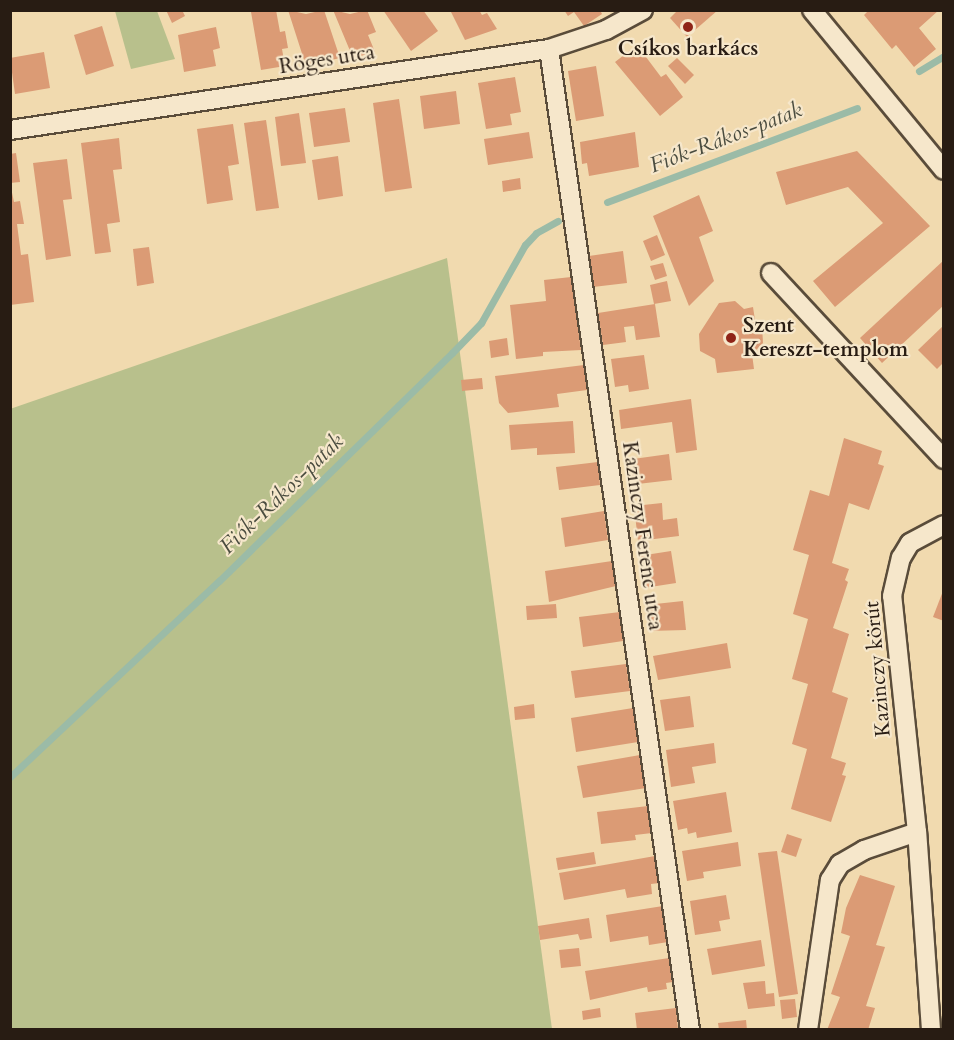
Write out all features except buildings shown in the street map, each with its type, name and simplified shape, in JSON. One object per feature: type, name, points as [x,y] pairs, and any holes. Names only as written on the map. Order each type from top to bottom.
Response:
[{"type":"street","name":"Röges utca","points":[[10,130],[549,49],[606,30],[643,10]]},
{"type":"street","points":[[812,10],[944,170]]},
{"type":"street","name":"Kazinczy Ferenc utca","points":[[549,49],[690,1029]]},
{"type":"street","points":[[771,273],[944,459]]},
{"type":"street","name":"Kazinczy körút","points":[[930,1029],[917,832],[892,596],[901,558],[910,543],[944,525]]},
{"type":"street","points":[[808,1029],[830,879],[840,864],[864,850],[917,832]]},
{"type":"green space","points":[[115,11],[157,11],[175,59],[131,69]]},
{"type":"green space","points":[[447,258],[552,1029],[11,1029],[10,409]]},
{"type":"waterway","name":"Fiók-Rákos-patak","points":[[919,71],[944,56]]},
{"type":"waterway","name":"Fiók-Rákos-patak","points":[[607,202],[857,108]]},
{"type":"waterway","name":"Fiók-Rákos-patak","points":[[10,777],[219,581],[452,353],[481,323],[525,245],[536,233],[558,221]]},
{"type":"place","name":"Csíkos barkács","points":[[688,27]]},
{"type":"place","name":"Szent Kereszt-templom","points":[[731,338]]}]
